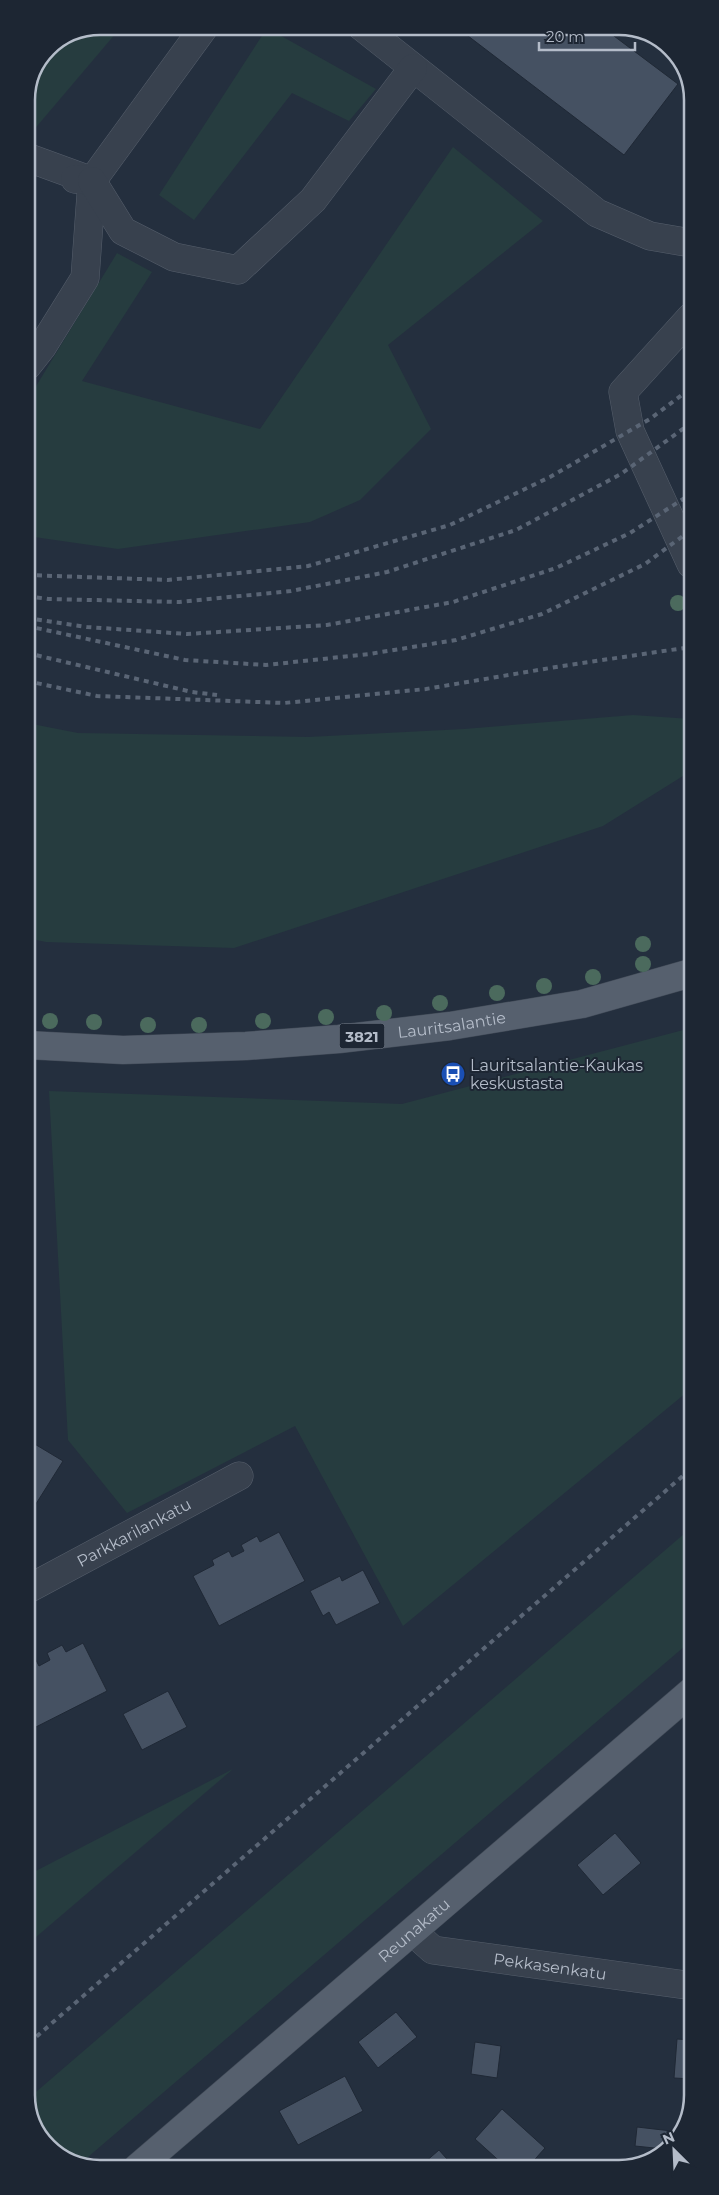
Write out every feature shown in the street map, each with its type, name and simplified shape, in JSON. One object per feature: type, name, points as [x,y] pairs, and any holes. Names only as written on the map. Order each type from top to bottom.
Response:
[{"type":"main road","name":"Lauritsalantie","points":[[35,1045],[123,1050],[246,1046],[340,1039],[450,1026],[582,1004],[684,975]]},
{"type":"main road","name":"Reunakatu","points":[[153,2160],[413,1932],[684,1699]]},
{"type":"street","points":[[35,356],[85,278],[92,181],[198,35]]},
{"type":"street","points":[[372,35],[597,213],[650,236],[684,242]]},
{"type":"street","points":[[35,160],[92,181],[123,231],[174,257],[238,270],[313,200],[413,68]]},
{"type":"street","points":[[35,173],[92,181]]},
{"type":"street","points":[[684,325],[622,392],[630,431],[684,549]]},
{"type":"street","name":"Parkkarilankatu","points":[[35,1585],[239,1476]]},
{"type":"street","name":"Pekkasenkatu","points":[[413,1932],[433,1950],[684,1985]]},
{"type":"green space","points":[[114,35],[35,128],[36,87],[46,64],[54,54],[75,40],[87,36]]},
{"type":"green space","points":[[262,35],[280,35],[376,89],[349,121],[292,93],[194,220],[159,195]]},
{"type":"green space","points":[[453,147],[543,221],[388,345],[431,429],[360,500],[310,522],[118,549],[35,537],[35,388],[117,253],[152,272],[82,381],[260,429]]},
{"type":"green space","points":[[633,715],[684,719],[684,775],[603,826],[234,948],[46,942],[35,940],[35,725],[78,733],[308,737],[464,729]]},
{"type":"green space","points":[[684,1030],[684,1395],[403,1626],[295,1426],[127,1513],[68,1440],[49,1091],[402,1104]]},
{"type":"green space","points":[[684,1534],[684,1647],[86,2159],[64,2149],[51,2138],[37,2112],[35,2093]]},
{"type":"green space","points":[[233,1769],[35,1938],[35,1871]]},
{"type":"building","points":[[467,35],[613,35],[678,84],[624,155]]},
{"type":"building","points":[[35,1444],[63,1461],[35,1505]]},
{"type":"building","points":[[279,1532],[305,1581],[219,1626],[193,1576],[214,1565],[212,1560],[229,1551],[232,1557],[244,1551],[241,1545],[257,1536],[260,1542]]},
{"type":"building","points":[[363,1570],[380,1603],[336,1625],[329,1612],[323,1616],[310,1591],[340,1576],[342,1581]]},
{"type":"building","points":[[83,1643],[107,1691],[35,1727],[35,1660],[39,1666],[50,1660],[47,1653],[62,1645],[66,1652]]},
{"type":"building","points":[[168,1691],[187,1727],[142,1750],[123,1714]]},
{"type":"building","points":[[615,1833],[641,1863],[603,1895],[577,1865]]},
{"type":"building","points":[[396,2012],[417,2037],[378,2068],[358,2042]]},
{"type":"building","points":[[677,2039],[684,2039],[684,2079],[674,2078]]},
{"type":"building","points":[[475,2042],[501,2046],[497,2078],[471,2074]]},
{"type":"building","points":[[345,2076],[363,2111],[298,2145],[279,2111]]},
{"type":"building","points":[[502,2109],[545,2148],[534,2160],[498,2160],[475,2139]]},
{"type":"building","points":[[637,2127],[649,2128],[649,2147],[635,2146]]},
{"type":"building","points":[[439,2150],[448,2160],[427,2160]]},
{"type":"railway","points":[[35,575],[168,580],[308,566],[450,525],[550,477],[650,419],[684,393]]},
{"type":"railway","points":[[35,597],[179,602],[291,591],[387,572],[516,530],[621,474],[684,428]]},
{"type":"railway","points":[[35,619],[87,627],[187,634],[327,625],[453,602],[556,568],[630,533],[684,498]]},
{"type":"railway","points":[[35,628],[185,660],[266,665],[369,654],[456,640],[542,614],[645,564],[684,535]]},
{"type":"railway","points":[[35,683],[97,696],[284,703],[426,689],[684,648]]},
{"type":"railway","points":[[35,655],[192,692],[217,695]]},
{"type":"railway","points":[[35,2038],[684,1475]]},
{"type":"place","name":"Lauritsalantie-Kaukas keskustasta","points":[[453,1074]]}]
